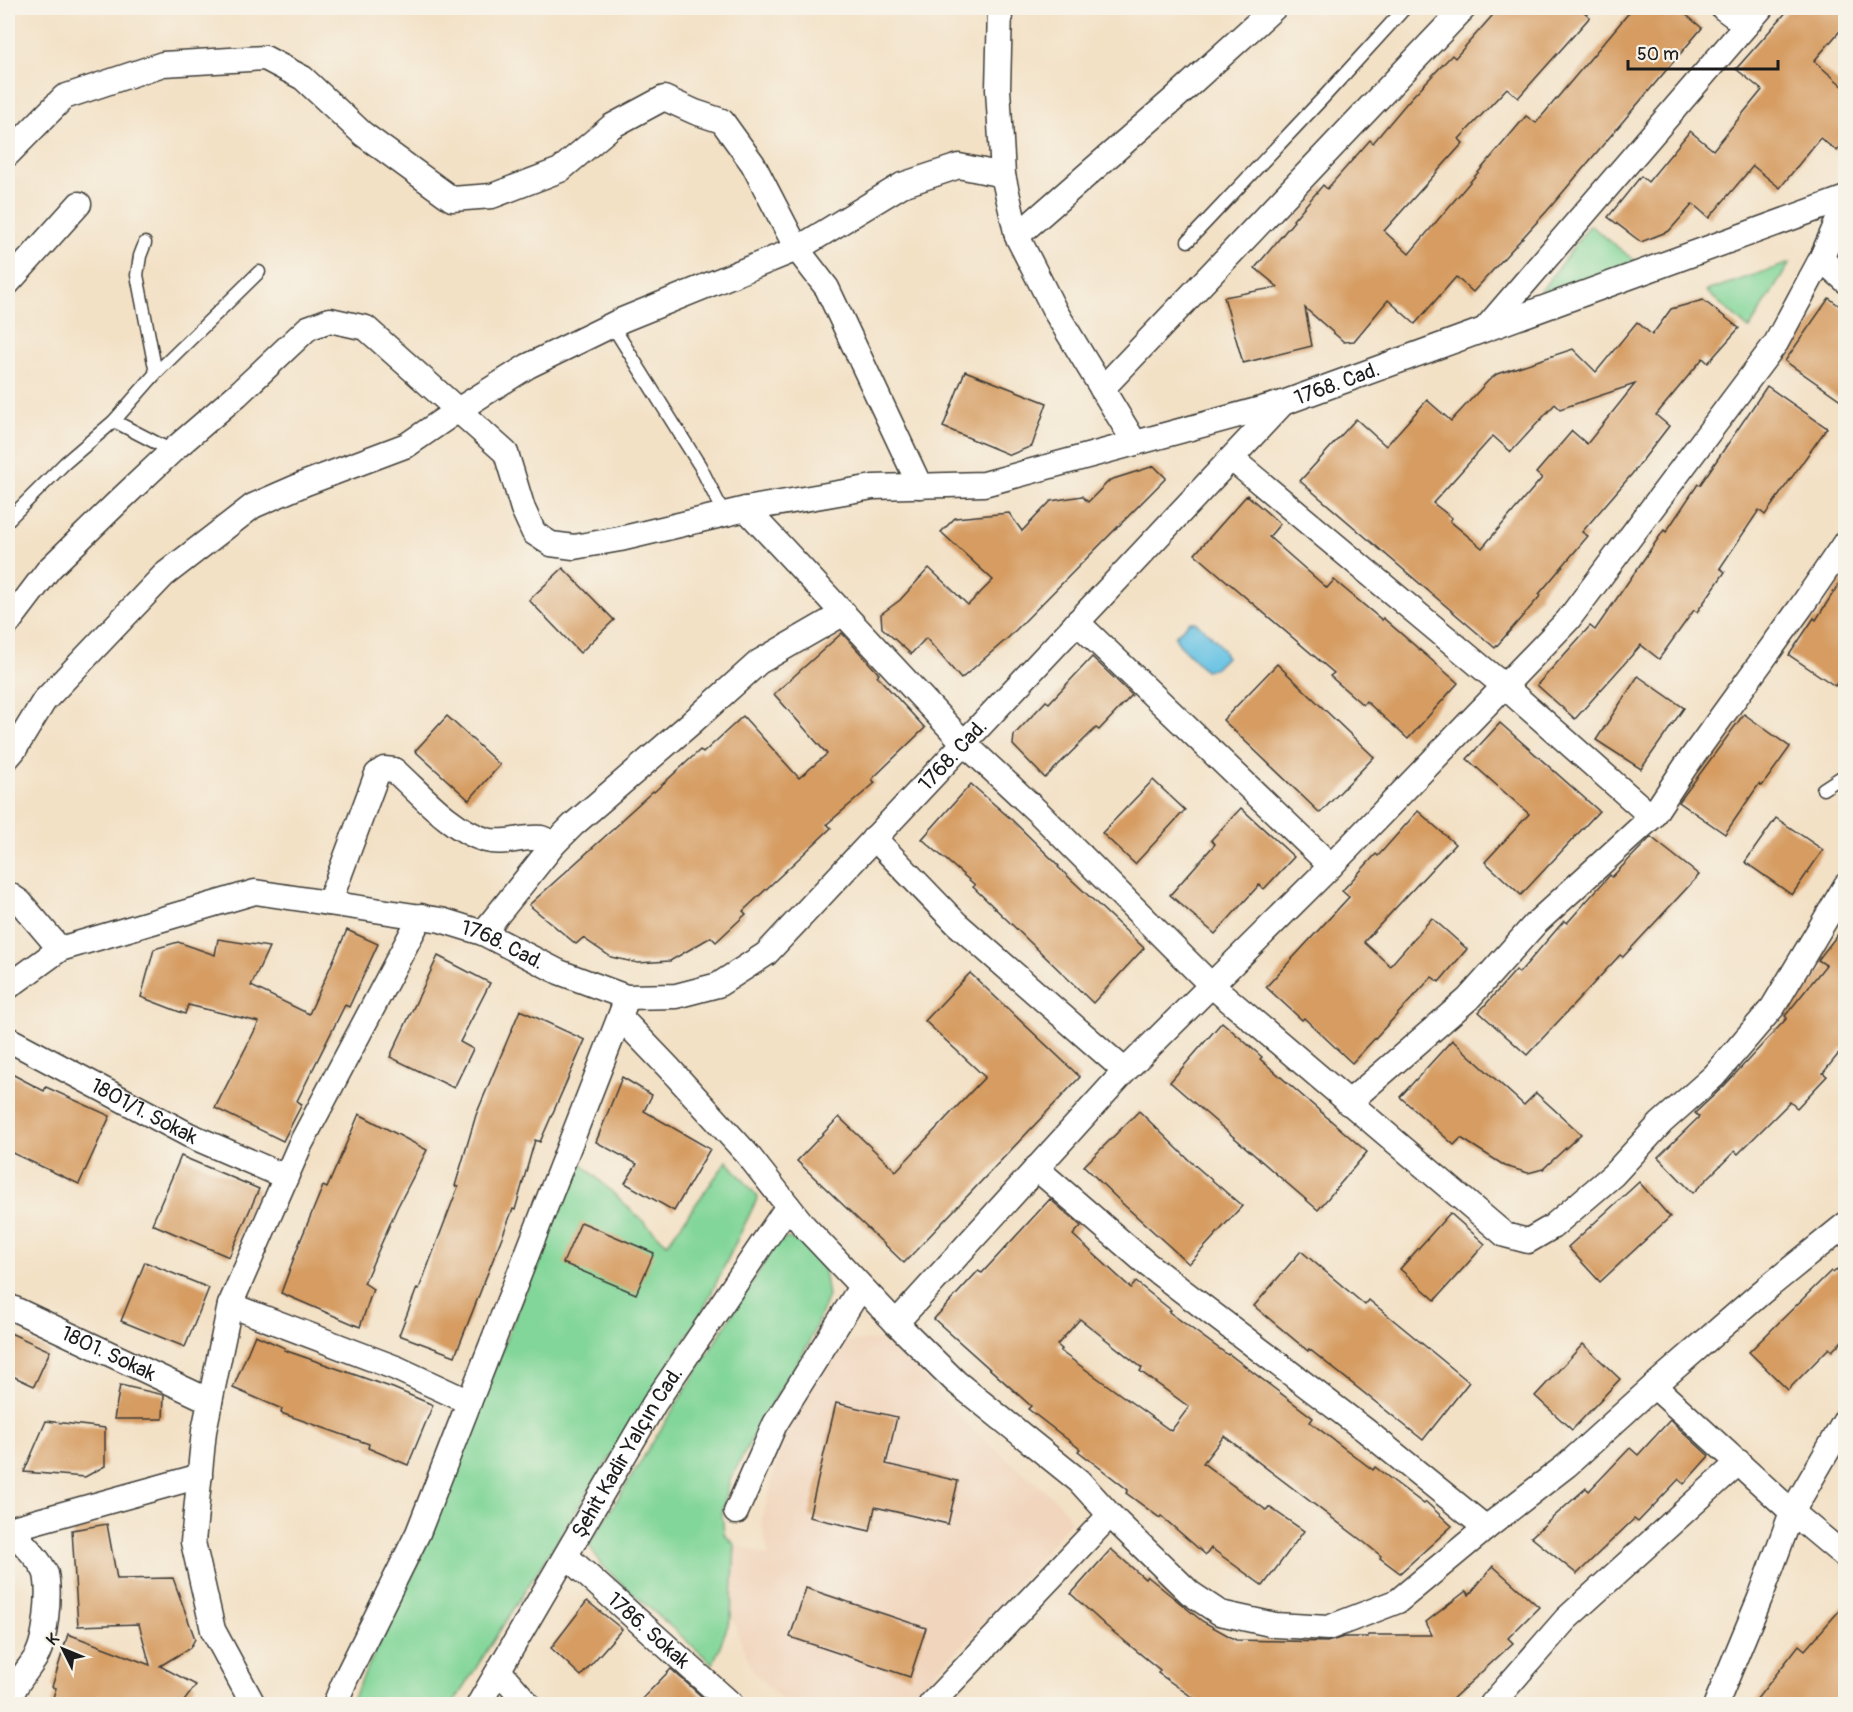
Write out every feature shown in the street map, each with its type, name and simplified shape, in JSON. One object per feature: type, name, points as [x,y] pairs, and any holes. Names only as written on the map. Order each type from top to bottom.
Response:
[{"type":"street","points":[[1000,8],[998,89],[1004,175],[1017,236],[1055,310],[1135,443]]},
{"type":"street","points":[[1017,236],[1274,8]]},
{"type":"street","points":[[1102,389],[1464,8]]},
{"type":"street","points":[[1484,330],[1753,16],[1723,8]]},
{"type":"street","points":[[8,154],[64,97],[163,64],[265,58],[303,78],[363,134],[452,199],[492,196],[560,170],[612,126],[664,98],[722,121],[753,164],[797,249],[826,288],[920,486]]},
{"type":"street","points":[[8,757],[44,701],[164,575],[253,506],[306,483],[407,445],[528,366],[612,325],[797,249],[902,185],[959,166],[1004,175]]},
{"type":"street","points":[[896,1323],[1125,1071],[1331,866],[1568,620],[1776,343],[1821,259],[1845,200]]},
{"type":"street","name":"1768. Cad.","points":[[8,987],[60,949],[255,892],[421,916],[483,933],[623,1008],[718,985],[766,954],[1283,403],[1845,200]]},
{"type":"street","points":[[8,283],[79,204]]},
{"type":"street","points":[[1821,259],[1845,281]]},
{"type":"street","points":[[8,623],[49,569],[172,451],[237,396],[308,328],[330,320],[366,328],[506,453],[523,509],[534,533],[551,544],[574,547],[735,512],[873,487],[984,484],[1283,403]]},
{"type":"street","points":[[1232,459],[1504,686],[1652,817]]},
{"type":"street","points":[[735,512],[844,613],[964,743],[1039,813],[1210,984],[1505,1235],[1527,1241],[1552,1227],[1613,1175],[1660,1123],[1713,1076],[1773,1007],[1845,885]]},
{"type":"street","points":[[1348,1103],[1468,999],[1535,924],[1652,817],[1845,541]]},
{"type":"street","points":[[483,933],[554,844],[573,825],[759,662],[844,613]]},
{"type":"street","points":[[1077,622],[1331,866]]},
{"type":"street","points":[[329,903],[377,774],[384,769],[393,770],[437,811],[467,831],[486,840],[515,841],[542,838],[554,844]]},
{"type":"street","points":[[874,838],[957,924],[1125,1071]]},
{"type":"street","points":[[8,894],[20,902],[60,949]]},
{"type":"street","points":[[253,1704],[213,1630],[193,1542],[204,1431],[210,1401],[231,1305],[286,1177],[306,1134],[421,916]]},
{"type":"street","points":[[623,1008],[669,1068],[748,1155],[788,1206],[861,1287],[956,1382],[1078,1481],[1190,1593],[1220,1613],[1275,1625],[1328,1628],[1398,1601],[1567,1465],[1762,1292],[1845,1224]]},
{"type":"street","points":[[336,1704],[346,1678],[418,1533],[623,1008]]},
{"type":"street","name":"1801/1. Sokak","points":[[8,1039],[189,1135],[286,1177]]},
{"type":"street","points":[[1036,1168],[1147,1264],[1365,1430],[1486,1528]]},
{"type":"street","name":"Şehit Kadir Yalçın Cad.","points":[[479,1704],[654,1404],[788,1206]]},
{"type":"street","points":[[736,1512],[776,1424],[861,1287]]},
{"type":"street","points":[[231,1305],[396,1368],[469,1402]]},
{"type":"street","name":"1801. Sokak","points":[[8,1306],[210,1401]]},
{"type":"street","points":[[1654,1386],[1792,1512],[1845,1557]]},
{"type":"street","points":[[1716,1704],[1760,1598],[1792,1512],[1845,1419]]},
{"type":"street","points":[[1492,1704],[1566,1619],[1739,1462]]},
{"type":"street","points":[[9,1704],[11,1694],[38,1654],[47,1619],[46,1573],[27,1547],[8,1528],[200,1476]]},
{"type":"street","points":[[931,1704],[1110,1515]]},
{"type":"street","name":"1786. Sokak","points":[[566,1556],[731,1704]]},
{"type":"street","points":[[499,1671],[528,1704]]},
{"type":"lane","points":[[1188,242],[1405,8]]},
{"type":"lane","points":[[145,243],[137,275],[156,373]]},
{"type":"lane","points":[[8,520],[57,471],[114,420],[156,373],[259,272]]},
{"type":"lane","points":[[612,325],[700,466],[735,512]]},
{"type":"lane","points":[[114,420],[172,451]]},
{"type":"lane","points":[[1823,789],[1845,774]]},
{"type":"shaded area","points":[[888,1339],[974,1431],[1061,1504],[1071,1521],[977,1630],[906,1704],[791,1704],[779,1697],[753,1672],[731,1617],[735,1545],[769,1556],[761,1523],[784,1439],[810,1391],[844,1342]]},
{"type":"green space","points":[[1590,225],[1635,261],[1538,295]]},
{"type":"green space","points":[[1790,263],[1749,329],[1706,291]]},
{"type":"green space","points":[[577,1159],[667,1244],[727,1161],[758,1197],[700,1316],[453,1704],[350,1704],[416,1567]]},
{"type":"green space","points":[[788,1238],[801,1241],[824,1270],[828,1296],[808,1345],[763,1418],[730,1480],[722,1513],[724,1534],[735,1545],[731,1617],[713,1664],[602,1566],[589,1545],[776,1244]]},
{"type":"water","points":[[1189,622],[1195,622],[1204,629],[1224,652],[1226,657],[1214,669],[1205,670],[1179,644],[1175,636]]},
{"type":"building","points":[[1499,8],[1579,8],[1590,17],[1518,98],[1507,88],[1459,139],[1463,143],[1384,231],[1409,254],[1526,116],[1536,123],[1633,8],[1678,8],[1702,28],[1547,211],[1473,292],[1456,277],[1415,324],[1388,300],[1354,341],[1344,342],[1305,308],[1312,346],[1243,363],[1224,297],[1278,287],[1255,268],[1293,220],[1323,185],[1327,189],[1370,140],[1373,143],[1411,98],[1452,55],[1455,58]]},
{"type":"building","points":[[1790,8],[1845,8],[1845,25],[1814,61],[1845,88],[1845,141],[1837,151],[1820,138],[1780,188],[1753,166],[1709,218],[1693,204],[1669,231],[1641,242],[1608,217],[1641,176],[1648,182],[1690,131],[1713,150],[1762,90],[1736,69]]},
{"type":"building","points":[[1829,298],[1845,310],[1845,403],[1785,361]]},
{"type":"building","points":[[1703,300],[1739,328],[1708,363],[1703,358],[1656,415],[1669,426],[1632,474],[1582,532],[1588,536],[1495,648],[1300,481],[1356,419],[1386,446],[1427,400],[1451,421],[1497,374],[1573,349],[1596,372],[1637,322],[1652,335],[1671,309]],"holes":[[[1635,384],[1587,444],[1572,431],[1536,473],[1542,478],[1482,548],[1450,521],[1452,518],[1433,503],[1493,436],[1511,452],[1555,404],[1560,409]]]},
{"type":"building","points":[[965,371],[1047,403],[1032,446],[1010,455],[943,427]]},
{"type":"building","points":[[1767,386],[1827,428],[1765,515],[1759,510],[1720,568],[1725,572],[1697,612],[1694,610],[1659,659],[1641,645],[1575,719],[1537,685],[1590,626],[1595,630],[1664,530],[1666,532],[1698,484],[1700,485]]},
{"type":"building","points":[[1154,466],[1166,478],[1009,637],[961,679],[926,638],[911,654],[882,628],[881,614],[900,600],[929,568],[968,605],[993,580],[941,532],[955,518],[1009,513],[1022,531],[1051,501],[1082,496],[1088,502],[1110,480]]},
{"type":"building","points":[[1247,495],[1280,524],[1269,537],[1327,588],[1334,580],[1382,620],[1383,618],[1458,683],[1408,739],[1366,701],[1363,705],[1330,676],[1334,673],[1195,554]]},
{"type":"building","points":[[563,568],[614,620],[580,653],[529,600]]},
{"type":"building","points":[[1845,574],[1845,670],[1835,686],[1789,655],[1814,618],[1816,620]]},
{"type":"building","points":[[842,633],[879,674],[877,676],[925,728],[872,779],[875,783],[827,824],[831,828],[743,911],[746,914],[716,942],[711,937],[670,961],[638,963],[611,957],[583,938],[576,944],[529,905],[653,791],[700,750],[703,753],[743,716],[799,778],[827,754],[774,694]]},
{"type":"building","points":[[1092,657],[1132,695],[1099,730],[1096,728],[1045,778],[1013,745],[1014,735],[1046,701],[1049,703]]},
{"type":"building","points":[[1277,664],[1374,757],[1320,813],[1223,720]]},
{"type":"building","points":[[1638,676],[1684,708],[1641,769],[1596,740]]},
{"type":"building","points":[[1744,714],[1790,747],[1762,786],[1759,784],[1725,834],[1679,802]]},
{"type":"building","points":[[447,716],[500,765],[469,800],[415,751]]},
{"type":"building","points":[[1500,723],[1599,811],[1521,895],[1485,862],[1529,814],[1467,759]]},
{"type":"building","points":[[1153,780],[1185,810],[1135,864],[1102,833]]},
{"type":"building","points":[[971,784],[1011,819],[1144,948],[1093,1003],[973,887],[975,885],[922,839]]},
{"type":"building","points":[[1241,808],[1294,857],[1264,889],[1259,885],[1215,934],[1170,895],[1215,844],[1211,840]]},
{"type":"building","points":[[1418,811],[1455,844],[1364,942],[1390,966],[1432,918],[1467,949],[1439,982],[1432,977],[1352,1063],[1304,1018],[1302,1020],[1266,987],[1349,897],[1342,891],[1376,854],[1378,856]]},
{"type":"building","points":[[1776,818],[1823,850],[1792,895],[1745,862]]},
{"type":"building","points":[[1651,837],[1699,875],[1623,957],[1620,955],[1527,1055],[1479,1012],[1516,970],[1519,973],[1564,921],[1567,923],[1610,875],[1612,877]]},
{"type":"building","points":[[1845,925],[1845,1046],[1823,1073],[1827,1076],[1797,1108],[1790,1102],[1738,1154],[1735,1151],[1693,1193],[1658,1157],[1699,1117],[1695,1113],[1725,1085],[1787,1018],[1785,1016],[1826,965],[1818,960]]},
{"type":"building","points":[[347,930],[378,944],[349,1007],[345,1005],[297,1101],[302,1104],[283,1141],[215,1108],[259,1022],[188,1005],[185,1014],[141,997],[154,949],[178,942],[215,955],[218,939],[269,947],[251,986],[309,1014]]},
{"type":"building","points":[[438,956],[490,983],[460,1042],[473,1049],[454,1088],[390,1057]]},
{"type":"building","points":[[970,973],[1080,1077],[904,1263],[797,1161],[839,1117],[896,1171],[985,1077],[925,1021]]},
{"type":"building","points":[[520,1010],[585,1040],[540,1142],[535,1140],[515,1210],[513,1209],[455,1356],[399,1335],[458,1187],[455,1186],[476,1115]]},
{"type":"building","points":[[1222,1022],[1262,1057],[1260,1059],[1367,1152],[1318,1210],[1170,1082]]},
{"type":"building","points":[[1452,1040],[1524,1105],[1536,1093],[1581,1134],[1543,1169],[1528,1173],[1505,1166],[1461,1138],[1454,1145],[1400,1097]]},
{"type":"building","points":[[8,1072],[44,1091],[46,1087],[110,1116],[79,1184],[8,1151]]},
{"type":"building","points":[[622,1077],[652,1095],[644,1111],[710,1149],[674,1211],[625,1183],[637,1164],[596,1142]]},
{"type":"building","points":[[1139,1111],[1191,1162],[1242,1206],[1189,1264],[1084,1166]]},
{"type":"building","points":[[359,1114],[427,1150],[397,1208],[364,1283],[373,1289],[360,1327],[281,1293],[323,1186],[327,1188]]},
{"type":"building","points":[[181,1156],[259,1189],[229,1257],[152,1224]]},
{"type":"building","points":[[1639,1182],[1670,1217],[1600,1282],[1568,1247]]},
{"type":"building","points":[[1050,1199],[1081,1226],[1073,1235],[1131,1288],[1136,1282],[1171,1310],[1169,1312],[1313,1418],[1310,1422],[1373,1470],[1375,1467],[1424,1504],[1426,1502],[1452,1526],[1400,1573],[1365,1543],[1224,1436],[1203,1463],[1266,1510],[1269,1507],[1304,1531],[1263,1586],[1211,1548],[1206,1555],[1161,1516],[1160,1518],[1126,1493],[1128,1490],[1028,1409],[1031,1406],[934,1319],[978,1271],[982,1273]],"holes":[[[1080,1319],[1142,1368],[1140,1371],[1189,1407],[1171,1431],[1060,1351],[1062,1349],[1057,1345]]]},
{"type":"building","points":[[1450,1213],[1485,1244],[1435,1300],[1400,1269]]},
{"type":"building","points":[[581,1222],[654,1253],[636,1294],[563,1263]]},
{"type":"building","points":[[1301,1251],[1365,1305],[1369,1300],[1469,1382],[1423,1440],[1254,1306]]},
{"type":"building","points":[[145,1262],[209,1288],[185,1347],[121,1321]]},
{"type":"building","points":[[1845,1262],[1845,1338],[1832,1351],[1829,1348],[1788,1390],[1749,1352],[1831,1271],[1833,1273]]},
{"type":"building","points":[[8,1332],[50,1351],[34,1386],[8,1374]]},
{"type":"building","points":[[255,1335],[285,1348],[284,1350],[393,1388],[433,1405],[408,1465],[368,1448],[369,1444],[281,1413],[282,1409],[233,1388]]},
{"type":"building","points":[[1583,1344],[1620,1379],[1572,1430],[1535,1396]]},
{"type":"building","points":[[120,1385],[164,1395],[163,1419],[114,1419]]},
{"type":"building","points":[[836,1403],[897,1417],[886,1464],[958,1481],[948,1524],[875,1507],[870,1531],[809,1517]]},
{"type":"building","points":[[1670,1420],[1709,1456],[1684,1484],[1679,1479],[1638,1522],[1634,1519],[1577,1574],[1531,1537],[1586,1488],[1589,1491],[1630,1448],[1638,1455]]},
{"type":"building","points":[[46,1421],[105,1428],[105,1466],[85,1477],[24,1472]]},
{"type":"building","points":[[107,1524],[117,1579],[173,1578],[195,1639],[190,1648],[160,1666],[196,1685],[182,1704],[51,1704],[56,1688],[52,1687],[68,1634],[150,1665],[139,1624],[78,1626],[72,1530]]},
{"type":"building","points":[[1111,1549],[1145,1579],[1147,1576],[1202,1621],[1236,1640],[1327,1642],[1344,1637],[1368,1637],[1368,1635],[1432,1635],[1426,1622],[1466,1591],[1469,1595],[1493,1566],[1539,1607],[1508,1638],[1513,1643],[1449,1702],[1294,1701],[1294,1704],[1219,1702],[1202,1704],[1158,1673],[1160,1670],[1071,1594]]},
{"type":"building","points":[[806,1588],[926,1628],[910,1677],[790,1637]]},
{"type":"building","points":[[587,1601],[622,1629],[581,1676],[551,1648]]},
{"type":"building","points":[[1845,1604],[1845,1697],[1840,1704],[1753,1704],[1799,1645],[1805,1650]]},
{"type":"building","points":[[671,1669],[710,1704],[637,1704]]}]
